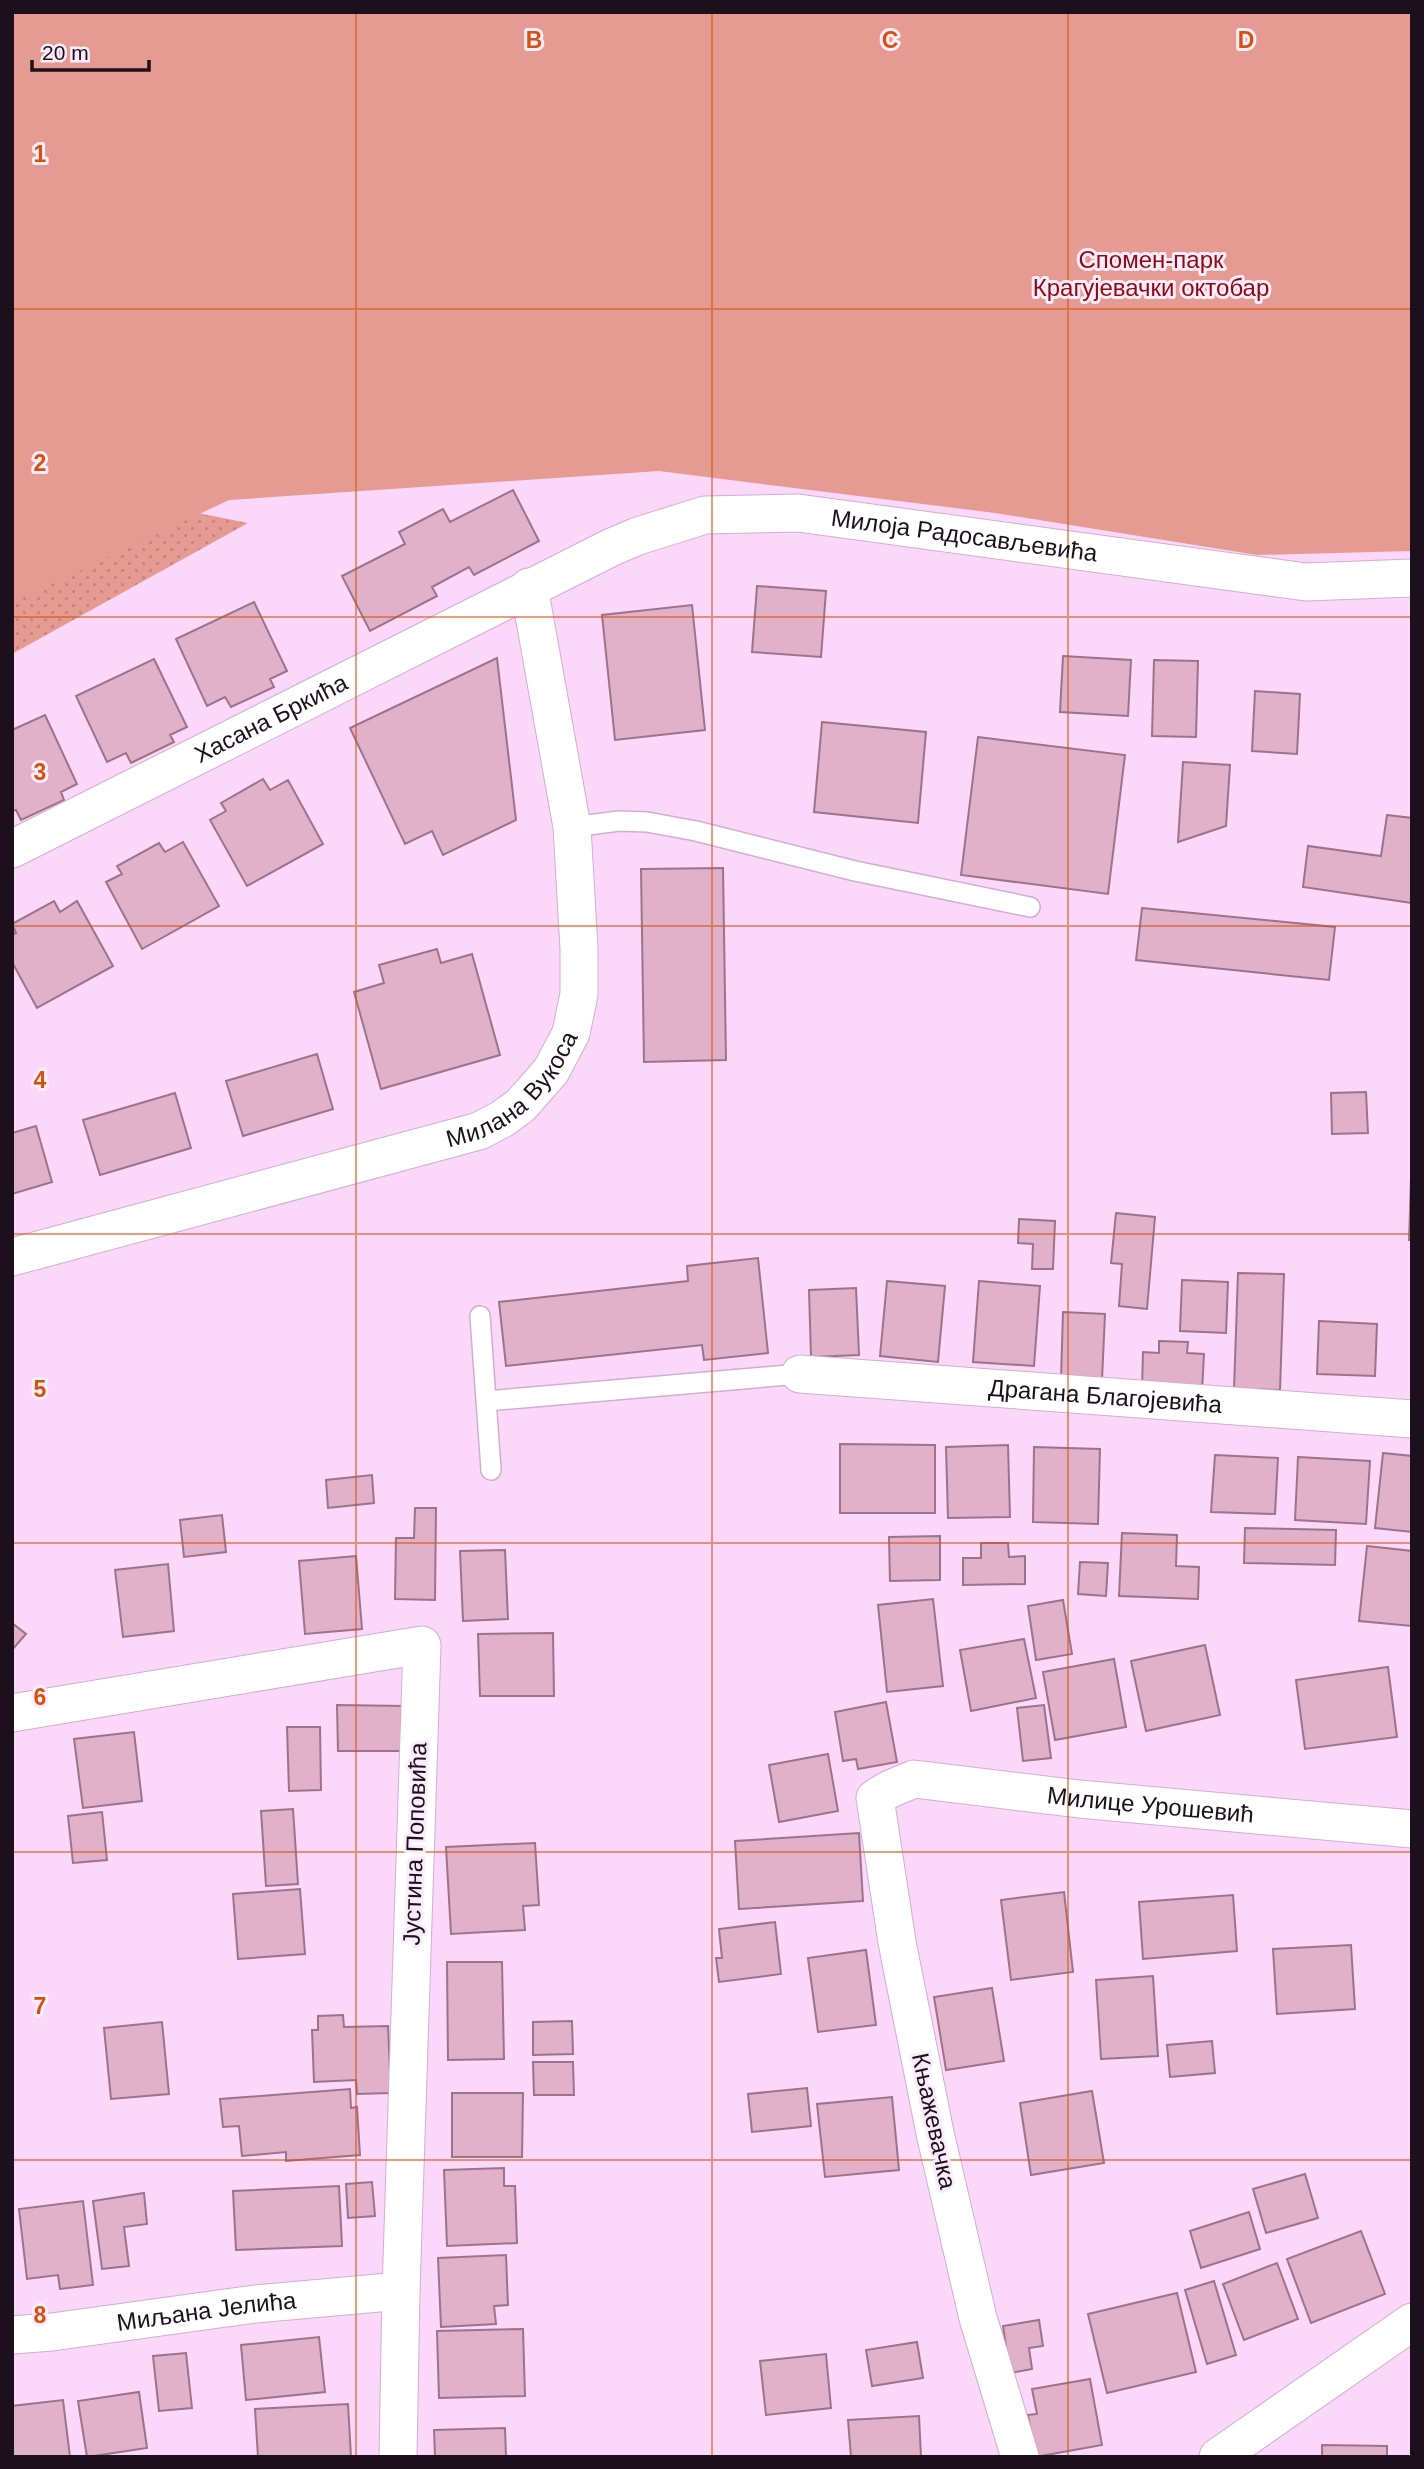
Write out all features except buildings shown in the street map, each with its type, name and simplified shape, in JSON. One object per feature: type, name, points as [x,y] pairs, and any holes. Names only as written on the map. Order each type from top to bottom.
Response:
[{"type":"street","name":"Милоја Радосављевића","points":[[529,587],[638,536],[705,515],[798,513],[1306,582],[1412,578]]},
{"type":"street","name":"Милана Вукоса","points":[[12,1257],[467,1135],[502,1119],[521,1105],[551,1071],[571,1033],[579,994],[579,949],[572,827],[529,587]]},
{"type":"street","name":"Хасана Бркића","points":[[12,849],[529,587]]},
{"type":"street","name":"Драгана Благојевића","points":[[800,1374],[1412,1419]]},
{"type":"street","name":"Јустина Поповића","points":[[12,1713],[422,1645],[398,2457]]},
{"type":"street","name":"Милице Урошевић","points":[[890,1789],[914,1779],[1079,1799],[1412,1829]]},
{"type":"street","name":"Књажевачка","points":[[890,1789],[875,1798],[900,1955],[935,2133],[978,2318],[1020,2457]]},
{"type":"street","name":"Миљана Јелића","points":[[12,2335],[255,2304],[401,2291]]},
{"type":"street","points":[[1218,2457],[1412,2322]]},
{"type":"lane","points":[[572,827],[619,821],[647,822],[696,831],[855,871],[1030,907]]},
{"type":"lane","points":[[480,1316],[491,1470]]},
{"type":"lane","points":[[486,1401],[800,1374]]},
{"type":"green space","name":"Спомен-парк Крагујевачки октобар","points":[[12,12],[1412,12],[1412,551],[1257,555],[995,513],[659,471],[229,500],[12,603]]},
{"type":"green space","points":[[12,476],[248,523],[12,654]]}]
